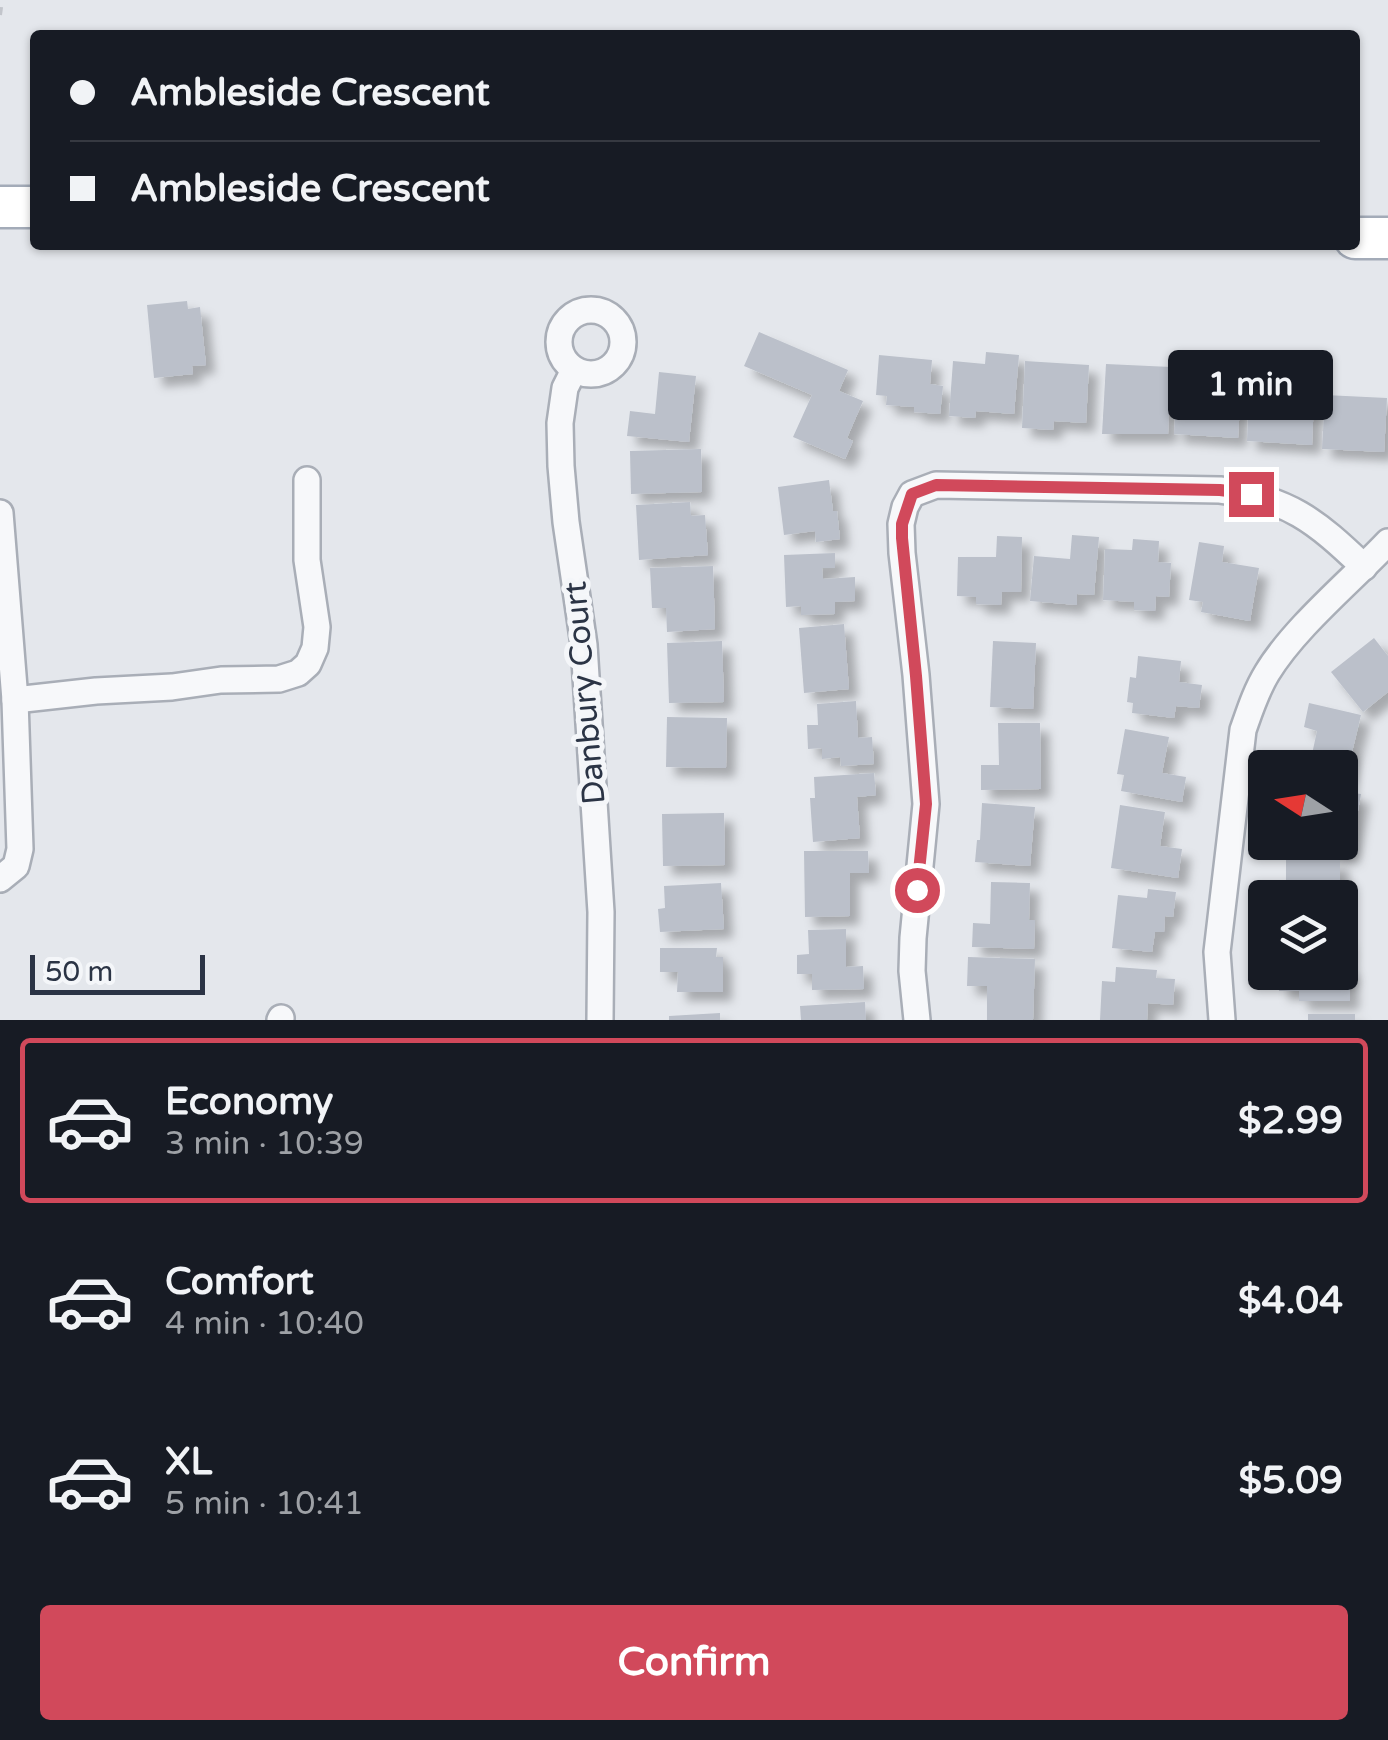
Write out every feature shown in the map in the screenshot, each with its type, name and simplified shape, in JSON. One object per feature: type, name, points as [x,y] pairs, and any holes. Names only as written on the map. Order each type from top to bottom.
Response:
[{"type":"main road","points":[[0,206],[30,206]]},
{"type":"main road","points":[[1360,238],[1388,238]]},
{"type":"street","name":"Danbury Court","points":[[574,370],[565,388],[560,423],[561,466],[586,662],[601,912],[600,1020]]},
{"type":"street","points":[[15,700],[221,680],[279,680],[298,673],[308,664],[316,638],[307,560],[308,480]]},
{"type":"street","points":[[917,1020],[913,938],[926,804],[902,553],[902,524],[912,494],[936,485],[1220,490],[1251,494],[1307,518],[1364,567]]},
{"type":"street","points":[[0,513],[15,700],[20,849],[16,866],[0,878]]},
{"type":"street","points":[[1222,1020],[1217,952],[1243,730],[1254,697],[1284,650],[1388,542]]},
{"type":"path","points":[[0,15],[2,0]]},
{"type":"building","points":[[187,301],[188,309],[200,307],[206,365],[192,366],[193,374],[154,378],[147,305]]},
{"type":"building","points":[[759,332],[848,370],[839,391],[863,401],[847,438],[853,441],[845,459],[793,437],[812,395],[744,366]]},
{"type":"building","points":[[986,352],[1019,355],[1014,414],[976,411],[975,418],[949,416],[953,361],[985,364]]},
{"type":"building","points":[[879,355],[932,360],[930,384],[943,386],[940,414],[886,405],[887,396],[876,395]]},
{"type":"building","points":[[1025,361],[1089,365],[1086,423],[1054,421],[1053,430],[1022,428]]},
{"type":"building","points":[[1106,364],[1171,367],[1168,434],[1102,434]]},
{"type":"building","points":[[1178,367],[1242,371],[1238,438],[1174,434]]},
{"type":"building","points":[[659,372],[696,376],[689,442],[627,436],[630,411],[655,414]]},
{"type":"building","points":[[1250,373],[1315,376],[1312,445],[1247,441]]},
{"type":"building","points":[[1325,395],[1387,398],[1384,452],[1322,449]]},
{"type":"building","points":[[701,449],[702,492],[631,494],[630,451]]},
{"type":"building","points":[[829,480],[840,539],[816,542],[815,531],[784,535],[778,487]]},
{"type":"building","points":[[690,502],[691,516],[705,515],[708,555],[639,560],[636,505]]},
{"type":"building","points":[[1072,535],[1099,537],[1094,595],[1077,594],[1077,605],[1030,601],[1034,556],[1070,559]]},
{"type":"building","points":[[997,536],[1022,537],[1021,592],[1002,592],[1001,605],[976,604],[976,597],[957,596],[958,557],[996,557]]},
{"type":"building","points":[[1133,539],[1159,541],[1158,562],[1171,563],[1169,597],[1156,596],[1155,611],[1134,610],[1134,602],[1103,600],[1105,549],[1132,550]]},
{"type":"building","points":[[1199,542],[1224,546],[1222,562],[1259,568],[1250,621],[1201,612],[1203,602],[1189,600]]},
{"type":"building","points":[[835,553],[835,568],[822,568],[823,579],[855,577],[855,601],[835,602],[835,614],[801,615],[801,606],[786,607],[784,555]]},
{"type":"building","points":[[713,566],[715,629],[667,632],[666,608],[652,608],[650,568]]},
{"type":"building","points":[[844,624],[849,689],[804,693],[799,628]]},
{"type":"building","points":[[1374,638],[1388,656],[1388,692],[1363,712],[1331,672]]},
{"type":"building","points":[[722,641],[724,702],[669,703],[667,643]]},
{"type":"building","points":[[993,641],[1036,643],[1033,709],[990,707]]},
{"type":"building","points":[[1138,656],[1181,661],[1179,682],[1202,685],[1199,708],[1176,706],[1174,718],[1132,713],[1133,703],[1127,702],[1130,677],[1136,678]]},
{"type":"building","points":[[856,701],[858,738],[872,737],[874,764],[841,766],[840,757],[822,759],[822,748],[808,749],[807,725],[818,725],[817,704]]},
{"type":"building","points":[[1309,703],[1361,715],[1353,750],[1313,750],[1317,731],[1304,727]]},
{"type":"building","points":[[667,717],[727,718],[726,768],[666,767]]},
{"type":"building","points":[[998,723],[1040,723],[1041,789],[981,790],[981,765],[999,765]]},
{"type":"building","points":[[1125,729],[1169,737],[1162,773],[1186,777],[1182,802],[1121,791],[1124,775],[1117,774]]},
{"type":"building","points":[[874,773],[876,795],[857,797],[860,838],[813,842],[810,798],[815,798],[814,777]]},
{"type":"building","points":[[982,803],[1035,807],[1030,866],[975,862]]},
{"type":"building","points":[[1120,805],[1165,812],[1160,846],[1182,849],[1178,878],[1111,868]]},
{"type":"building","points":[[724,813],[725,865],[663,866],[662,814]]},
{"type":"building","points":[[804,851],[868,851],[869,873],[850,873],[850,916],[805,917]]},
{"type":"building","points":[[1286,860],[1340,860],[1340,880],[1286,880]]},
{"type":"building","points":[[991,882],[1030,883],[1029,920],[1035,920],[1034,949],[972,947],[973,923],[990,924]]},
{"type":"building","points":[[721,883],[724,929],[660,932],[658,909],[665,908],[664,886]]},
{"type":"building","points":[[1148,889],[1176,892],[1173,917],[1165,916],[1164,932],[1155,932],[1152,952],[1112,948],[1118,895],[1147,898]]},
{"type":"building","points":[[846,929],[846,967],[863,966],[864,989],[812,990],[812,974],[797,974],[797,955],[809,954],[808,930]]},
{"type":"building","points":[[660,948],[717,948],[716,957],[723,957],[723,992],[677,992],[678,972],[660,972]]},
{"type":"building","points":[[968,957],[1035,959],[1033,1020],[987,1020],[987,986],[967,986]]},
{"type":"building","points":[[1116,967],[1157,970],[1156,978],[1175,979],[1173,1005],[1148,1003],[1147,1020],[1100,1020],[1102,981],[1115,982]]},
{"type":"building","points":[[1350,990],[1350,1001],[1299,1001],[1299,991],[1279,991]]},
{"type":"building","points":[[865,1002],[866,1020],[801,1020],[800,1006]]},
{"type":"building","points":[[720,1013],[720,1020],[669,1020],[669,1016]]},
{"type":"building","points":[[1308,1014],[1355,1014],[1355,1020],[1308,1020]]},
{"type":"route","points":[[917,890],[926,804],[902,553],[902,524],[912,494],[936,485],[1220,490],[1251,494]]}]
